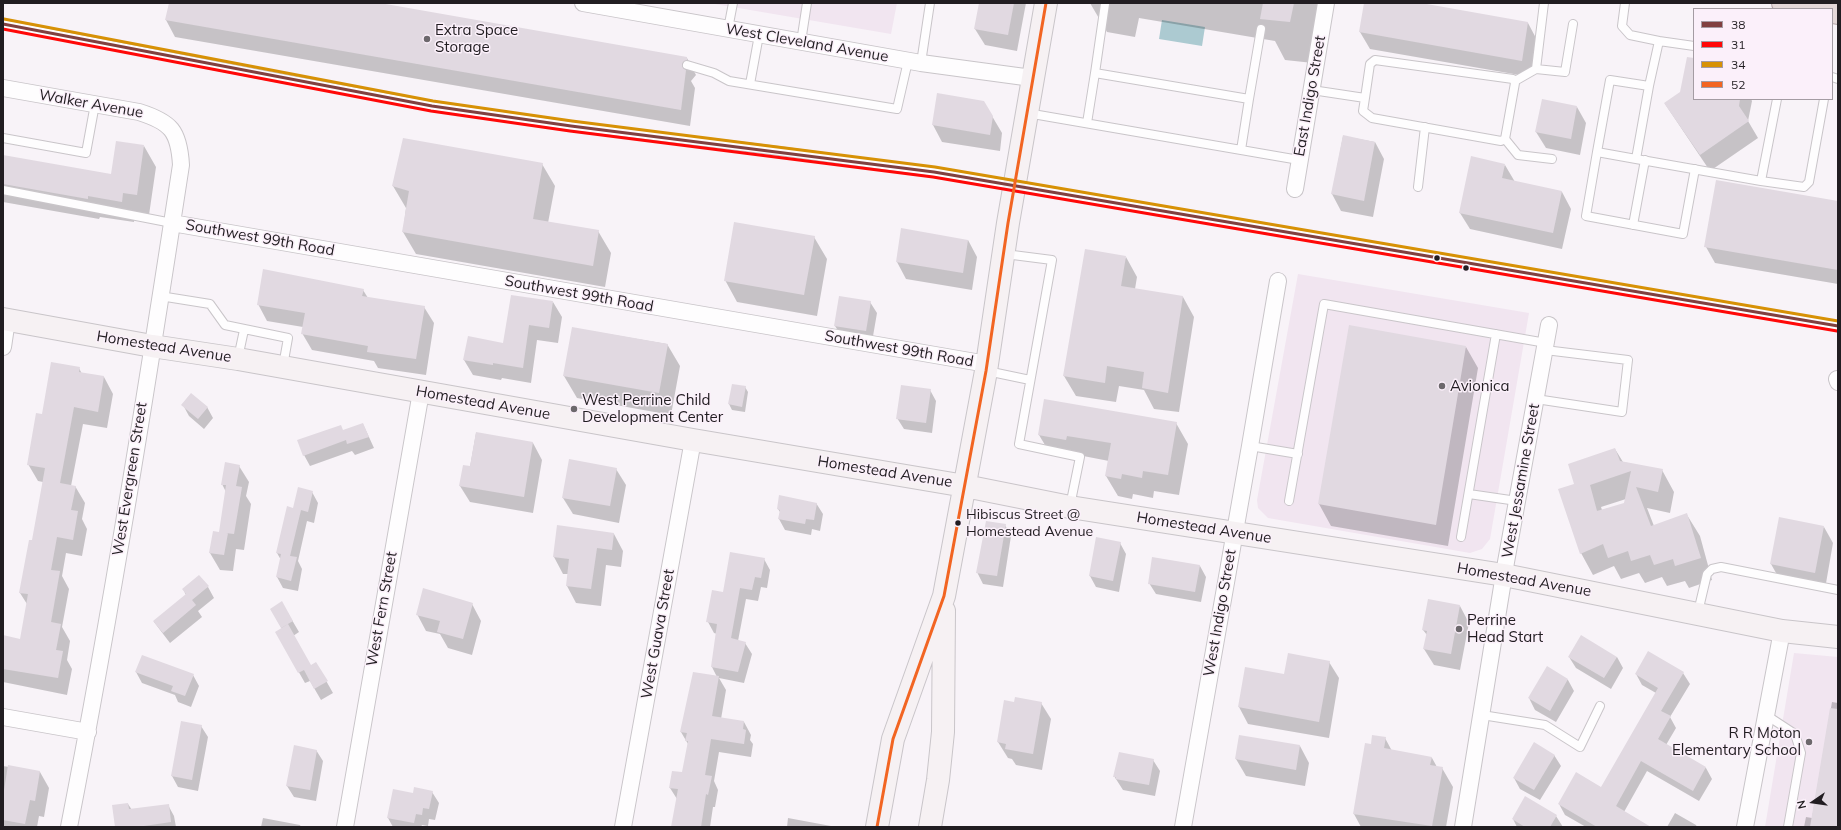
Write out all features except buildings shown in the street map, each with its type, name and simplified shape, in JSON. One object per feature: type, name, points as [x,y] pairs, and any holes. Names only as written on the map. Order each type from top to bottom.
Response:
[{"type":"street","name":"West Cleveland Avenue","points":[[583,3],[914,62],[1032,78]]},
{"type":"street","points":[[878,827],[893,739],[944,596],[987,367],[1003,254],[1046,3]]},
{"type":"street","name":"East Indigo Street","points":[[1295,188],[1326,3]]},
{"type":"street","name":"Walker Avenue","points":[[3,88],[148,115],[167,123],[174,130]]},
{"type":"street","name":"West Evergreen Street","points":[[69,827],[88,732],[181,165],[179,144],[174,130]]},
{"type":"street","name":"Southwest 99th Road","points":[[172,223],[987,367]]},
{"type":"street","name":"West Indigo Street","points":[[1183,827],[1278,281]]},
{"type":"street","points":[[3,347],[5,320]]},
{"type":"street","name":"Homestead Avenue","points":[[5,320],[152,346],[238,359],[693,440],[965,486],[1070,507],[1504,575],[1782,631],[1838,637]]},
{"type":"street","name":"West Jessamine Street","points":[[1463,827],[1504,575],[1549,325]]},
{"type":"street","name":"West Fern Street","points":[[345,827],[421,392]]},
{"type":"street","name":"West Guava Street","points":[[623,827],[693,440]]},
{"type":"street","points":[[930,827],[938,780],[943,732],[944,596]]},
{"type":"street","points":[[1745,827],[1782,631]]},
{"type":"street","points":[[3,717],[88,732]]},
{"type":"lane","points":[[728,29],[733,3]]},
{"type":"lane","points":[[801,42],[807,3]]},
{"type":"lane","points":[[687,65],[714,73],[729,81],[897,109],[914,62],[930,3]]},
{"type":"lane","points":[[1625,3],[1622,26],[1630,35],[1693,46]]},
{"type":"lane","points":[[1087,123],[1105,4]]},
{"type":"lane","points":[[1536,69],[1544,4]]},
{"type":"lane","points":[[3,24],[269,76],[466,111],[845,159],[1015,185],[1838,326]]},
{"type":"lane","points":[[1515,81],[1536,69],[1565,72],[1573,24]]},
{"type":"lane","points":[[1241,150],[1261,29]]},
{"type":"lane","points":[[750,84],[759,35]]},
{"type":"lane","points":[[1633,225],[1649,86],[1659,40]]},
{"type":"lane","points":[[1505,139],[1501,141],[1370,117],[1363,111],[1370,64],[1375,60],[1513,79],[1515,81]]},
{"type":"lane","points":[[1095,73],[1249,99]]},
{"type":"lane","points":[[1649,86],[1610,80],[1586,216],[1683,234],[1695,169]]},
{"type":"lane","points":[[1515,81],[1505,139],[1518,155],[1552,159]]},
{"type":"lane","points":[[1312,90],[1365,98]]},
{"type":"lane","points":[[1761,181],[1777,100]]},
{"type":"lane","points":[[1598,152],[1761,181],[1804,187],[1809,182],[1824,100]]},
{"type":"lane","points":[[3,138],[86,153],[95,104]]},
{"type":"lane","points":[[1027,113],[1299,160]]},
{"type":"lane","points":[[1418,187],[1425,127]]},
{"type":"lane","points":[[3,190],[172,223]]},
{"type":"lane","points":[[1003,254],[1052,260],[1019,444],[1080,457],[1070,507]]},
{"type":"lane","points":[[160,296],[210,304],[225,325],[288,338],[282,367]]},
{"type":"lane","points":[[1290,501],[1324,304],[1496,334],[1545,347],[1628,360],[1622,412],[1536,398]]},
{"type":"lane","points":[[238,359],[244,330]]},
{"type":"lane","points":[[1461,537],[1496,334]]},
{"type":"lane","points":[[987,367],[1030,380]]},
{"type":"lane","points":[[1250,446],[1298,454]]},
{"type":"lane","points":[[1468,494],[1518,501]]},
{"type":"lane","points":[[1698,614],[1707,574],[1712,569],[1721,567],[1838,590]]},
{"type":"lane","points":[[1482,715],[1545,725],[1580,747],[1600,706]]},
{"type":"lane","points":[[1766,715],[1795,734],[1801,753],[1788,827]]},
{"type":"shaded area","points":[[709,3],[897,3],[891,34]]},
{"type":"shaded area","points":[[1298,274],[1529,313],[1490,539],[1482,549],[1470,553],[1268,518],[1258,508],[1257,500]]},
{"type":"shaded area","name":"R R Moton Elementary School","points":[[1794,653],[1838,657],[1838,827],[1765,827]]},
{"type":"water","points":[[1162,20],[1205,27],[1202,46],[1159,39]]},
{"type":"transit line","name":"52","points":[[877,827],[893,739],[944,596],[986,371],[1008,223],[1046,3]]},
{"type":"transit line","name":"34","points":[[4,19],[433,101],[572,121],[935,167],[1838,321]]},
{"type":"transit line","name":"38","points":[[3,24],[432,106],[571,126],[934,172],[1838,326]]},
{"type":"transit line","name":"31","points":[[3,29],[431,111],[570,131],[933,177],[1837,331]]},
{"type":"place","name":"Extra Space Storage","points":[[427,39]]},
{"type":"place","name":"Avionica","points":[[1442,386]]},
{"type":"place","name":"West Perrine Child Development Center","points":[[574,409]]},
{"type":"place","name":"Hibiscus Street @ Homestead Avenue","points":[[958,523]]},
{"type":"place","name":"Perrine Head Start","points":[[1459,629]]},
{"type":"place","name":"R R Moton Elementary School","points":[[1809,742]]}]
